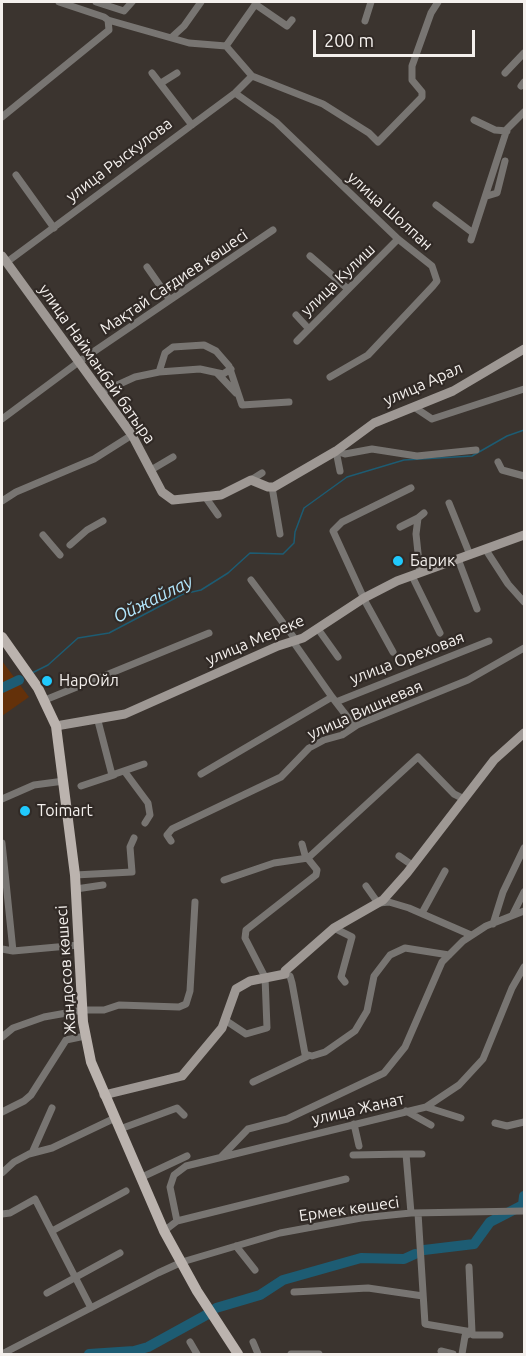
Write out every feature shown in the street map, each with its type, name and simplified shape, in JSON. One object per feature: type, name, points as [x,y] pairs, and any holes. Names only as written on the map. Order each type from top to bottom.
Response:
[{"type":"main road","name":"Жандосов көшесі","points":[[2,637],[45,700],[56,726],[75,875],[85,1036],[91,1062],[164,1231],[197,1291],[238,1354]]},
{"type":"street","points":[[59,2],[108,20],[189,42],[226,46],[252,76],[323,104],[369,133],[378,142],[422,97],[421,90],[412,80],[412,66],[430,13],[438,2]]},
{"type":"street","points":[[96,2],[124,10],[132,2]]},
{"type":"street","points":[[173,36],[184,26],[201,2]]},
{"type":"street","points":[[365,21],[371,2]]},
{"type":"street","points":[[226,46],[256,3],[288,26]]},
{"type":"street","points":[[2,117],[109,30],[108,20]]},
{"type":"street","points":[[505,74],[525,53]]},
{"type":"street","points":[[152,73],[192,125]]},
{"type":"street","points":[[161,83],[177,73]]},
{"type":"street","name":"улица Рыскулова","points":[[3,261],[54,228],[235,93],[252,76]]},
{"type":"street","name":"улица Шолпан","points":[[235,93],[276,122],[398,239],[432,266],[437,281],[368,355],[330,377]]},
{"type":"street","points":[[436,205],[472,236],[510,123],[525,112]]},
{"type":"street","points":[[474,120],[495,130],[507,131]]},
{"type":"street","points":[[487,196],[497,193],[505,161]]},
{"type":"street","points":[[15,175],[54,228]]},
{"type":"street","name":"Мақтай Сағдиев көшесі","points":[[2,419],[80,361],[273,231]]},
{"type":"street","name":"улица Кулиш","points":[[297,341],[398,239]]},
{"type":"street","points":[[310,256],[348,289]]},
{"type":"street","name":"улица Найманбай батыра","points":[[3,261],[80,361],[132,435],[162,492],[173,500],[206,498]]},
{"type":"street","points":[[147,267],[170,300]]},
{"type":"street","points":[[296,315],[308,328]]},
{"type":"street","points":[[159,372],[167,350],[189,345],[209,346],[222,356],[231,369],[236,393],[242,405],[289,402]]},
{"type":"street","name":"улица Арал","points":[[272,487],[336,450],[374,423],[453,391],[525,349]]},
{"type":"street","points":[[102,392],[135,377],[159,372],[200,369],[227,373],[231,369]]},
{"type":"street","points":[[218,373],[236,393]]},
{"type":"street","points":[[414,407],[432,419],[525,389]]},
{"type":"street","points":[[2,501],[16,492],[94,459],[132,435]]},
{"type":"street","points":[[336,450],[345,454],[379,450],[417,456],[476,450]]},
{"type":"street","points":[[336,450],[340,471]]},
{"type":"street","points":[[151,470],[173,457]]},
{"type":"street","points":[[498,462],[502,470],[525,476]]},
{"type":"street","points":[[218,514],[206,498],[221,495],[262,473]]},
{"type":"street","points":[[251,480],[272,487],[280,534]]},
{"type":"street","points":[[393,652],[333,535],[334,528],[411,488]]},
{"type":"street","points":[[449,503],[470,555]]},
{"type":"street","points":[[416,534],[421,516],[403,525],[414,526],[416,574],[440,633]]},
{"type":"street","points":[[70,545],[87,530],[104,521]]},
{"type":"street","points":[[43,535],[60,555]]},
{"type":"street","name":"улица Мереке","points":[[56,726],[125,714],[293,640],[303,638],[364,598],[416,574],[524,535]]},
{"type":"street","points":[[486,550],[508,584],[525,602]]},
{"type":"street","points":[[458,559],[477,609]]},
{"type":"street","points":[[251,580],[334,699],[352,723],[357,725]]},
{"type":"street","points":[[318,629],[338,657]]},
{"type":"street","points":[[45,700],[209,633]]},
{"type":"street","name":"улица Ореховая","points":[[201,774],[334,699],[489,641]]},
{"type":"street","name":"улица Вишневая","points":[[171,841],[167,835],[172,829],[281,777],[309,748],[324,740],[342,735],[357,725],[468,680],[525,648]]},
{"type":"street","points":[[98,720],[111,775]]},
{"type":"street","points":[[285,974],[285,971],[334,928],[379,903],[412,866],[498,755],[525,733]]},
{"type":"street","points":[[224,880],[274,863],[308,858],[418,757],[454,794],[464,799]]},
{"type":"street","points":[[81,786],[144,764]]},
{"type":"street","points":[[125,772],[148,803],[150,815],[145,823]]},
{"type":"street","points":[[2,799],[34,785],[64,781]]},
{"type":"street","points":[[75,875],[133,876],[130,847],[134,838]]},
{"type":"street","points":[[2,843],[13,951]]},
{"type":"street","points":[[225,1020],[235,1030],[246,1034],[267,1028],[265,977],[245,938],[246,930],[316,875],[317,870],[302,844]]},
{"type":"street","points":[[493,924],[503,892],[525,848]]},
{"type":"street","points":[[399,856],[412,866]]},
{"type":"street","points":[[422,913],[445,871]]},
{"type":"street","points":[[76,889],[103,885]]},
{"type":"street","points":[[366,886],[379,903]]},
{"type":"street","points":[[513,915],[525,892]]},
{"type":"street","points":[[2,1037],[13,1028],[44,1017],[127,1005],[179,1007],[189,1002],[195,902]]},
{"type":"street","points":[[379,903],[389,902],[422,913],[471,935]]},
{"type":"street","points":[[222,1156],[248,1129],[286,1119],[384,1073],[405,1047],[436,971],[449,955],[471,935],[525,911]]},
{"type":"street","points":[[334,928],[352,938],[341,977],[345,982]]},
{"type":"street","points":[[2,949],[13,951],[80,945]]},
{"type":"street","points":[[253,1082],[305,1056],[325,1052],[355,1031],[367,1011],[374,976],[390,955],[405,948],[449,955]]},
{"type":"street","name":"улица Жанат","points":[[177,1221],[169,1193],[174,1175],[186,1166],[426,1107],[466,1080],[483,1059],[512,988],[525,967]]},
{"type":"street","points":[[104,1095],[182,1076],[225,1020],[236,989],[265,977],[285,974],[290,976],[305,1056]]},
{"type":"street","points":[[2,1112],[31,1095],[66,1040],[85,1036]]},
{"type":"street","points":[[426,1107],[461,1118]]},
{"type":"street","points":[[32,1153],[52,1108]]},
{"type":"street","points":[[2,1173],[14,1162],[32,1153],[118,1124],[177,1108],[184,1115]]},
{"type":"street","points":[[406,1111],[431,1125]]},
{"type":"street","points":[[495,1123],[507,1126],[525,1122]]},
{"type":"street","points":[[354,1124],[359,1146]]},
{"type":"street","points":[[406,1154],[425,1324],[473,1335],[500,1335]]},
{"type":"street","points":[[353,1155],[422,1154]]},
{"type":"street","points":[[140,1178],[187,1156]]},
{"type":"street","points":[[164,1231],[177,1221],[346,1179]]},
{"type":"street","points":[[51,1231],[126,1191]]},
{"type":"street","points":[[2,1214],[10,1213],[35,1199],[91,1308]]},
{"type":"street","name":"Ермек көшесі","points":[[2,1354],[182,1262],[280,1233],[326,1224],[414,1213],[525,1211]]},
{"type":"street","points":[[236,1246],[255,1270]]},
{"type":"street","points":[[47,1293],[74,1275],[120,1253]]},
{"type":"street","points":[[469,1267],[471,1333]]},
{"type":"street","points":[[294,1292],[368,1288],[423,1296]]},
{"type":"street","points":[[462,1354],[465,1336],[471,1333]]},
{"type":"street","points":[[190,1342],[197,1354]]},
{"type":"street","points":[[254,1342],[258,1354]]},
{"type":"street","points":[[441,1351],[453,1354]]},
{"type":"street","points":[[291,1354],[319,1354]]},
{"type":"shaded area","points":[[2,661],[29,697],[2,716]]},
{"type":"waterway","name":"Ойжайлау","points":[[32,673],[48,665],[78,638],[109,633],[183,594],[201,590],[228,573],[250,553],[283,554],[294,543],[295,532],[304,508],[347,477],[404,460],[472,456],[507,436],[524,430]]},
{"type":"waterway","points":[[2,688],[19,680]]},
{"type":"waterway","points":[[424,1250],[474,1244],[490,1222],[523,1205],[524,1196]]},
{"type":"waterway","points":[[216,1308],[260,1295],[283,1280],[361,1258],[404,1259],[415,1254]]},
{"type":"waterway","points":[[89,1354],[134,1351],[148,1347],[208,1314]]},
{"type":"place","name":"Барик","points":[[398,561]]},
{"type":"place","name":"НарОйл","points":[[47,681]]},
{"type":"place","name":"Toimart","points":[[25,811]]}]
